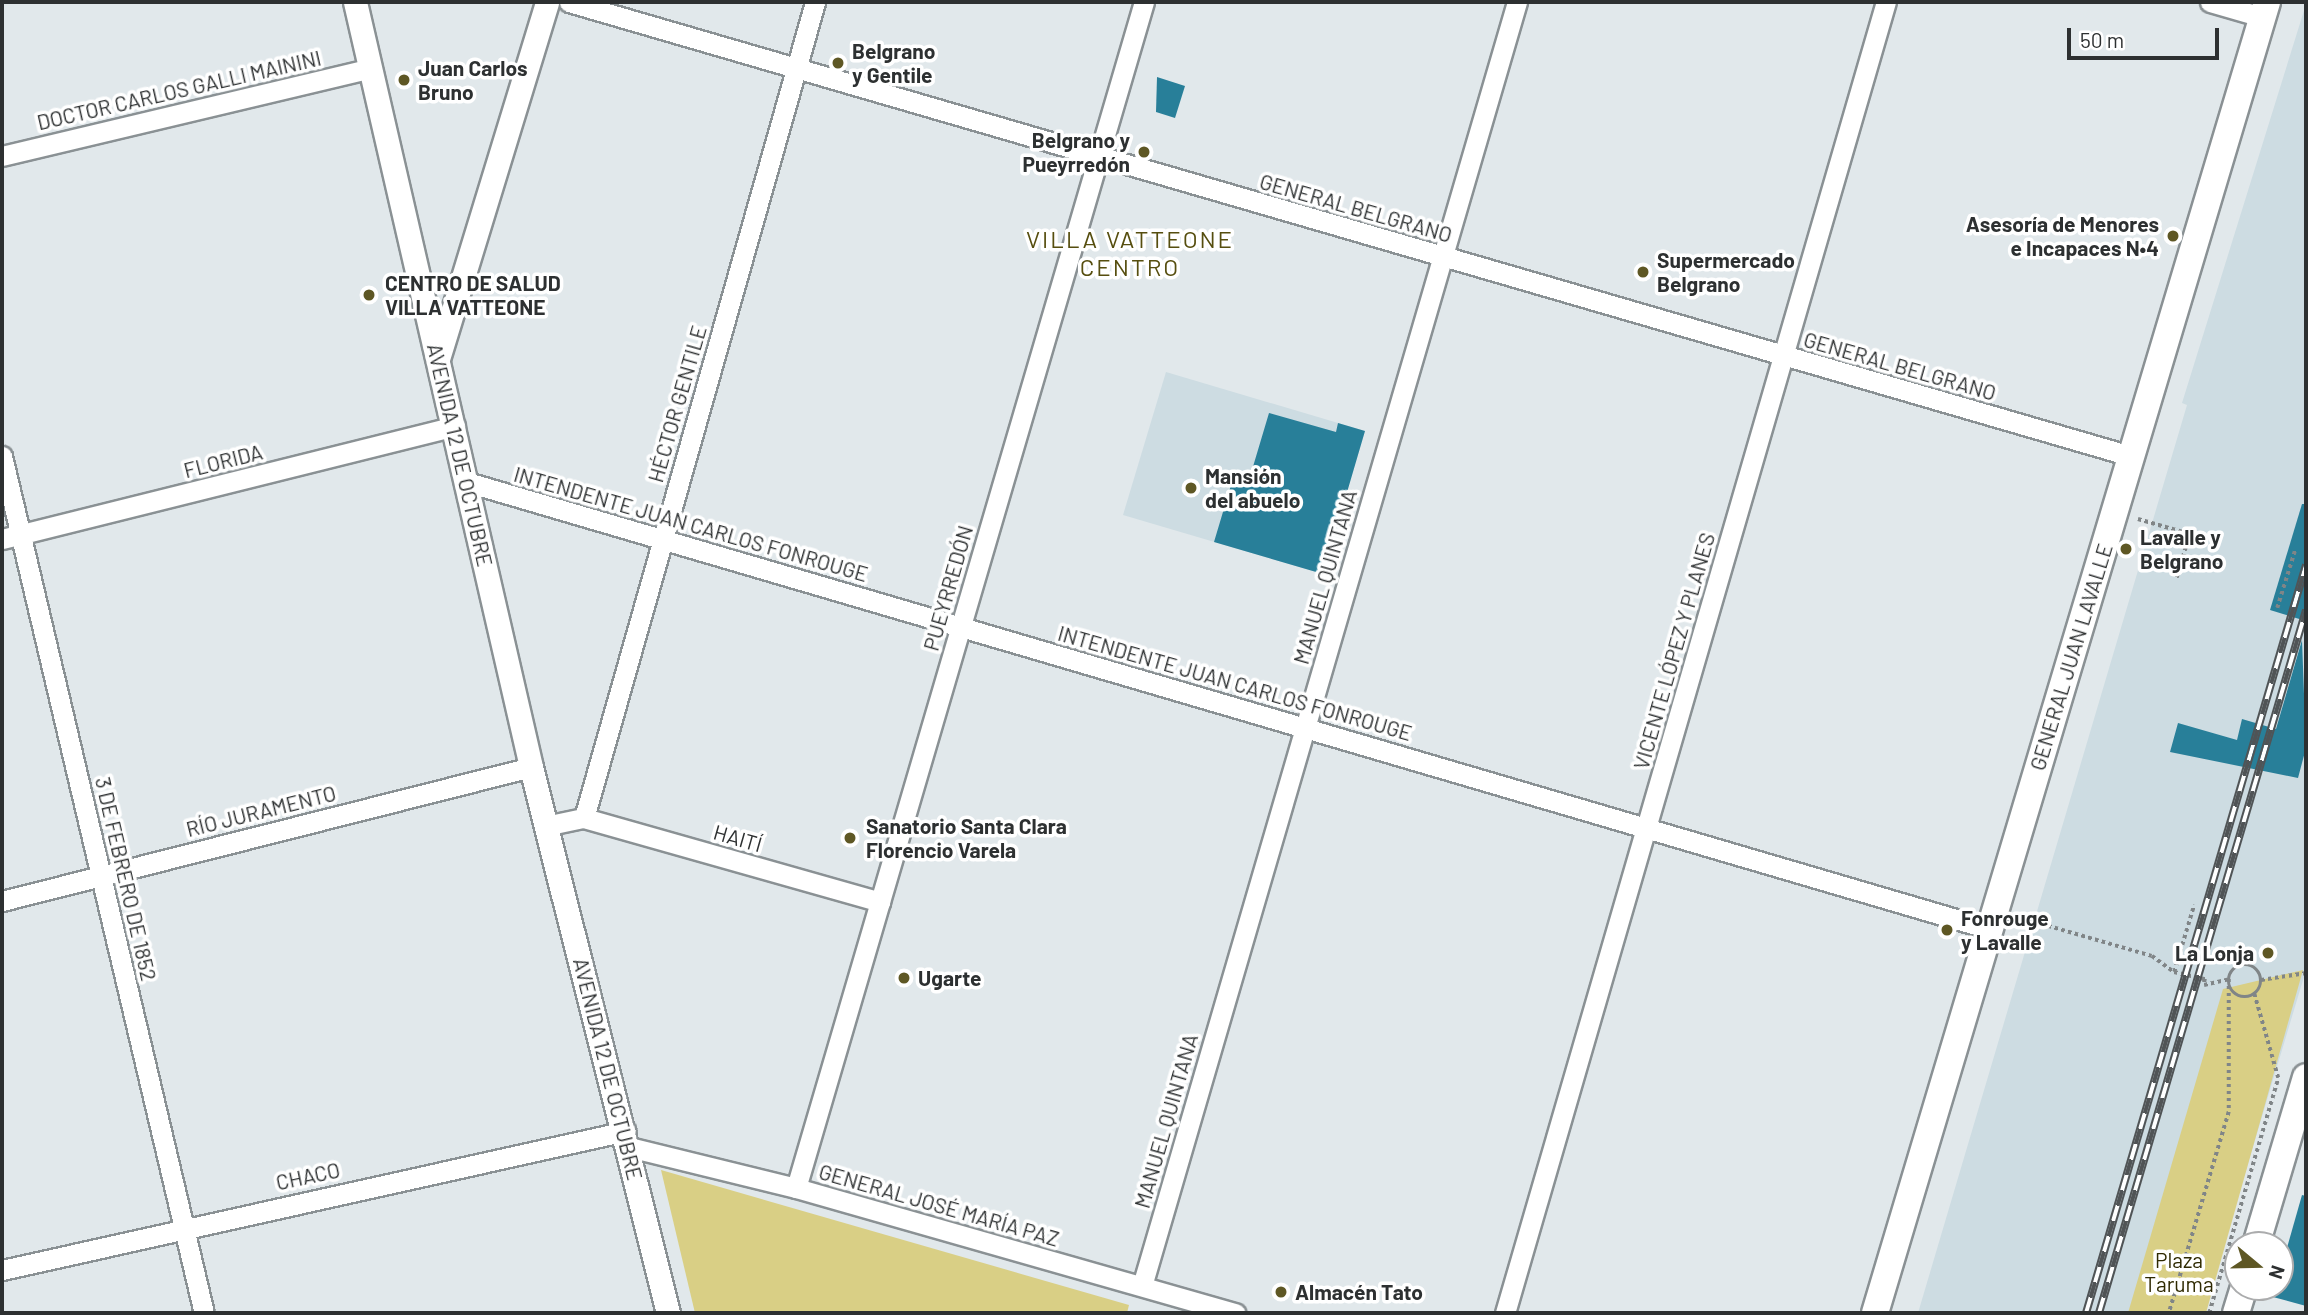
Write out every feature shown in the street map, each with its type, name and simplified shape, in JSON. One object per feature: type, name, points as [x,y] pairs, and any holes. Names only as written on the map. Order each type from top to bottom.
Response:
[{"type":"main road","name":"GENERAL JUAN LAVALLE","points":[[1875,1313],[2264,9]]},
{"type":"main road","points":[[2260,1231],[2306,1077]]},
{"type":"street","name":"AVENIDA 12 DE OCTUBRE","points":[[355,2],[368,69],[455,426],[545,826],[627,1139],[668,1313]]},
{"type":"street","points":[[438,362],[547,2]]},
{"type":"street","name":"GENERAL BELGRANO","points":[[569,2],[2131,456]]},
{"type":"street","name":"HÉCTOR GENTILE","points":[[584,818],[815,2]]},
{"type":"street","name":"PUEYRREDÓN","points":[[796,1188],[1144,2]]},
{"type":"street","name":"MANUEL QUINTANA","points":[[1142,1286],[1517,2]]},
{"type":"street","name":"VICENTE LÓPEZ Y PLANES","points":[[1505,1313],[1886,2]]},
{"type":"street","points":[[2210,2],[2264,9]]},
{"type":"street","name":"DOCTOR CARLOS GALLI MAININI","points":[[2,156],[368,69]]},
{"type":"street","name":"FLORIDA","points":[[11,537],[455,426]]},
{"type":"street","name":"3 DE FEBRERO DE 1852","points":[[2,456],[11,537],[102,874],[204,1313]]},
{"type":"street","name":"INTENDENTE JUAN CARLOS FONROUGE","points":[[467,482],[1990,929]]},
{"type":"street","name":"RÍO JURAMENTO","points":[[2,901],[531,767]]},
{"type":"street","points":[[545,826],[584,818]]},
{"type":"street","name":"HAITÍ","points":[[584,818],[880,902]]},
{"type":"street","name":"GENERAL JOSÉ MARÍA PAZ","points":[[627,1139],[1236,1313]]},
{"type":"street","name":"CHACO","points":[[2,1270],[184,1226],[627,1139]]},
{"type":"path","points":[[2138,519],[2190,534],[2177,578]]},
{"type":"path","points":[[2277,608],[2295,550]]},
{"type":"path","points":[[2174,972],[2194,905]]},
{"type":"path","points":[[2021,918],[2152,956],[2174,972],[2205,979],[2210,986],[2212,980],[2229,979]]},
{"type":"path","points":[[2169,1313],[2229,1112],[2229,979],[2242,965],[2253,967],[2261,980]]},
{"type":"path","points":[[2261,980],[2306,973]]},
{"type":"path","points":[[2229,979],[2239,996],[2254,994]]},
{"type":"path","points":[[2209,1313],[2278,1079],[2254,994],[2261,980]]},
{"type":"shaded area","points":[[2306,4],[2306,970],[2228,1231],[2224,1231],[2224,1243],[2203,1313],[1918,1313],[2187,405],[2182,403]]},
{"type":"shaded area","points":[[1166,372],[1365,431],[1323,574],[1123,515]]},
{"type":"green space","name":"Plaza Taruma","points":[[2303,970],[2229,1231],[2224,1231],[2224,1249],[2206,1313],[2128,1313],[2223,989]]},
{"type":"green space","points":[[661,1170],[1129,1305],[1127,1313],[695,1313]]},
{"type":"building","points":[[1157,77],[1185,86],[1175,118],[1156,112]]},
{"type":"building","points":[[1269,413],[1336,432],[1338,423],[1365,431],[1323,574],[1214,542],[1234,475],[1249,480]]},
{"type":"building","points":[[2302,504],[2306,504],[2306,621],[2270,610]]},
{"type":"building","points":[[2302,640],[2306,748],[2298,778],[2170,752],[2178,723],[2237,740],[2242,719],[2276,729]]},
{"type":"building","points":[[2302,1195],[2306,1196],[2306,1306],[2288,1301],[2294,1301],[2294,1231],[2292,1231]]},
{"type":"railway","points":[[2086,1313],[2306,565]]},
{"type":"railway","points":[[2099,1313],[2306,610]]},
{"type":"place","name":"Belgrano y Gentile","points":[[838,63]]},
{"type":"place","name":"Juan Carlos Bruno","points":[[404,80]]},
{"type":"place","name":"Belgrano y Pueyrredón","points":[[1144,152]]},
{"type":"place","name":"Asesoría de Menores e Incapaces N•4","points":[[2173,236]]},
{"type":"place","name":"Supermercado Belgrano","points":[[1643,272]]},
{"type":"place","name":"CENTRO DE SALUD VILLA VATTEONE","points":[[369,295]]},
{"type":"place","name":"Mansión del abuelo","points":[[1191,488]]},
{"type":"place","name":"Lavalle y Belgrano","points":[[2126,549]]},
{"type":"place","name":"Sanatorio Santa Clara Florencio Varela","points":[[850,838]]},
{"type":"place","name":"Fonrouge y Lavalle","points":[[1947,930]]},
{"type":"place","name":"La Lonja","points":[[2268,953]]},
{"type":"place","name":"Ugarte","points":[[904,978]]},
{"type":"place","name":"Almacén Tato","points":[[1281,1292]]},
{"type":"district","name":"VILLA VATTEONE CENTRO","points":[[1130,253]]}]
